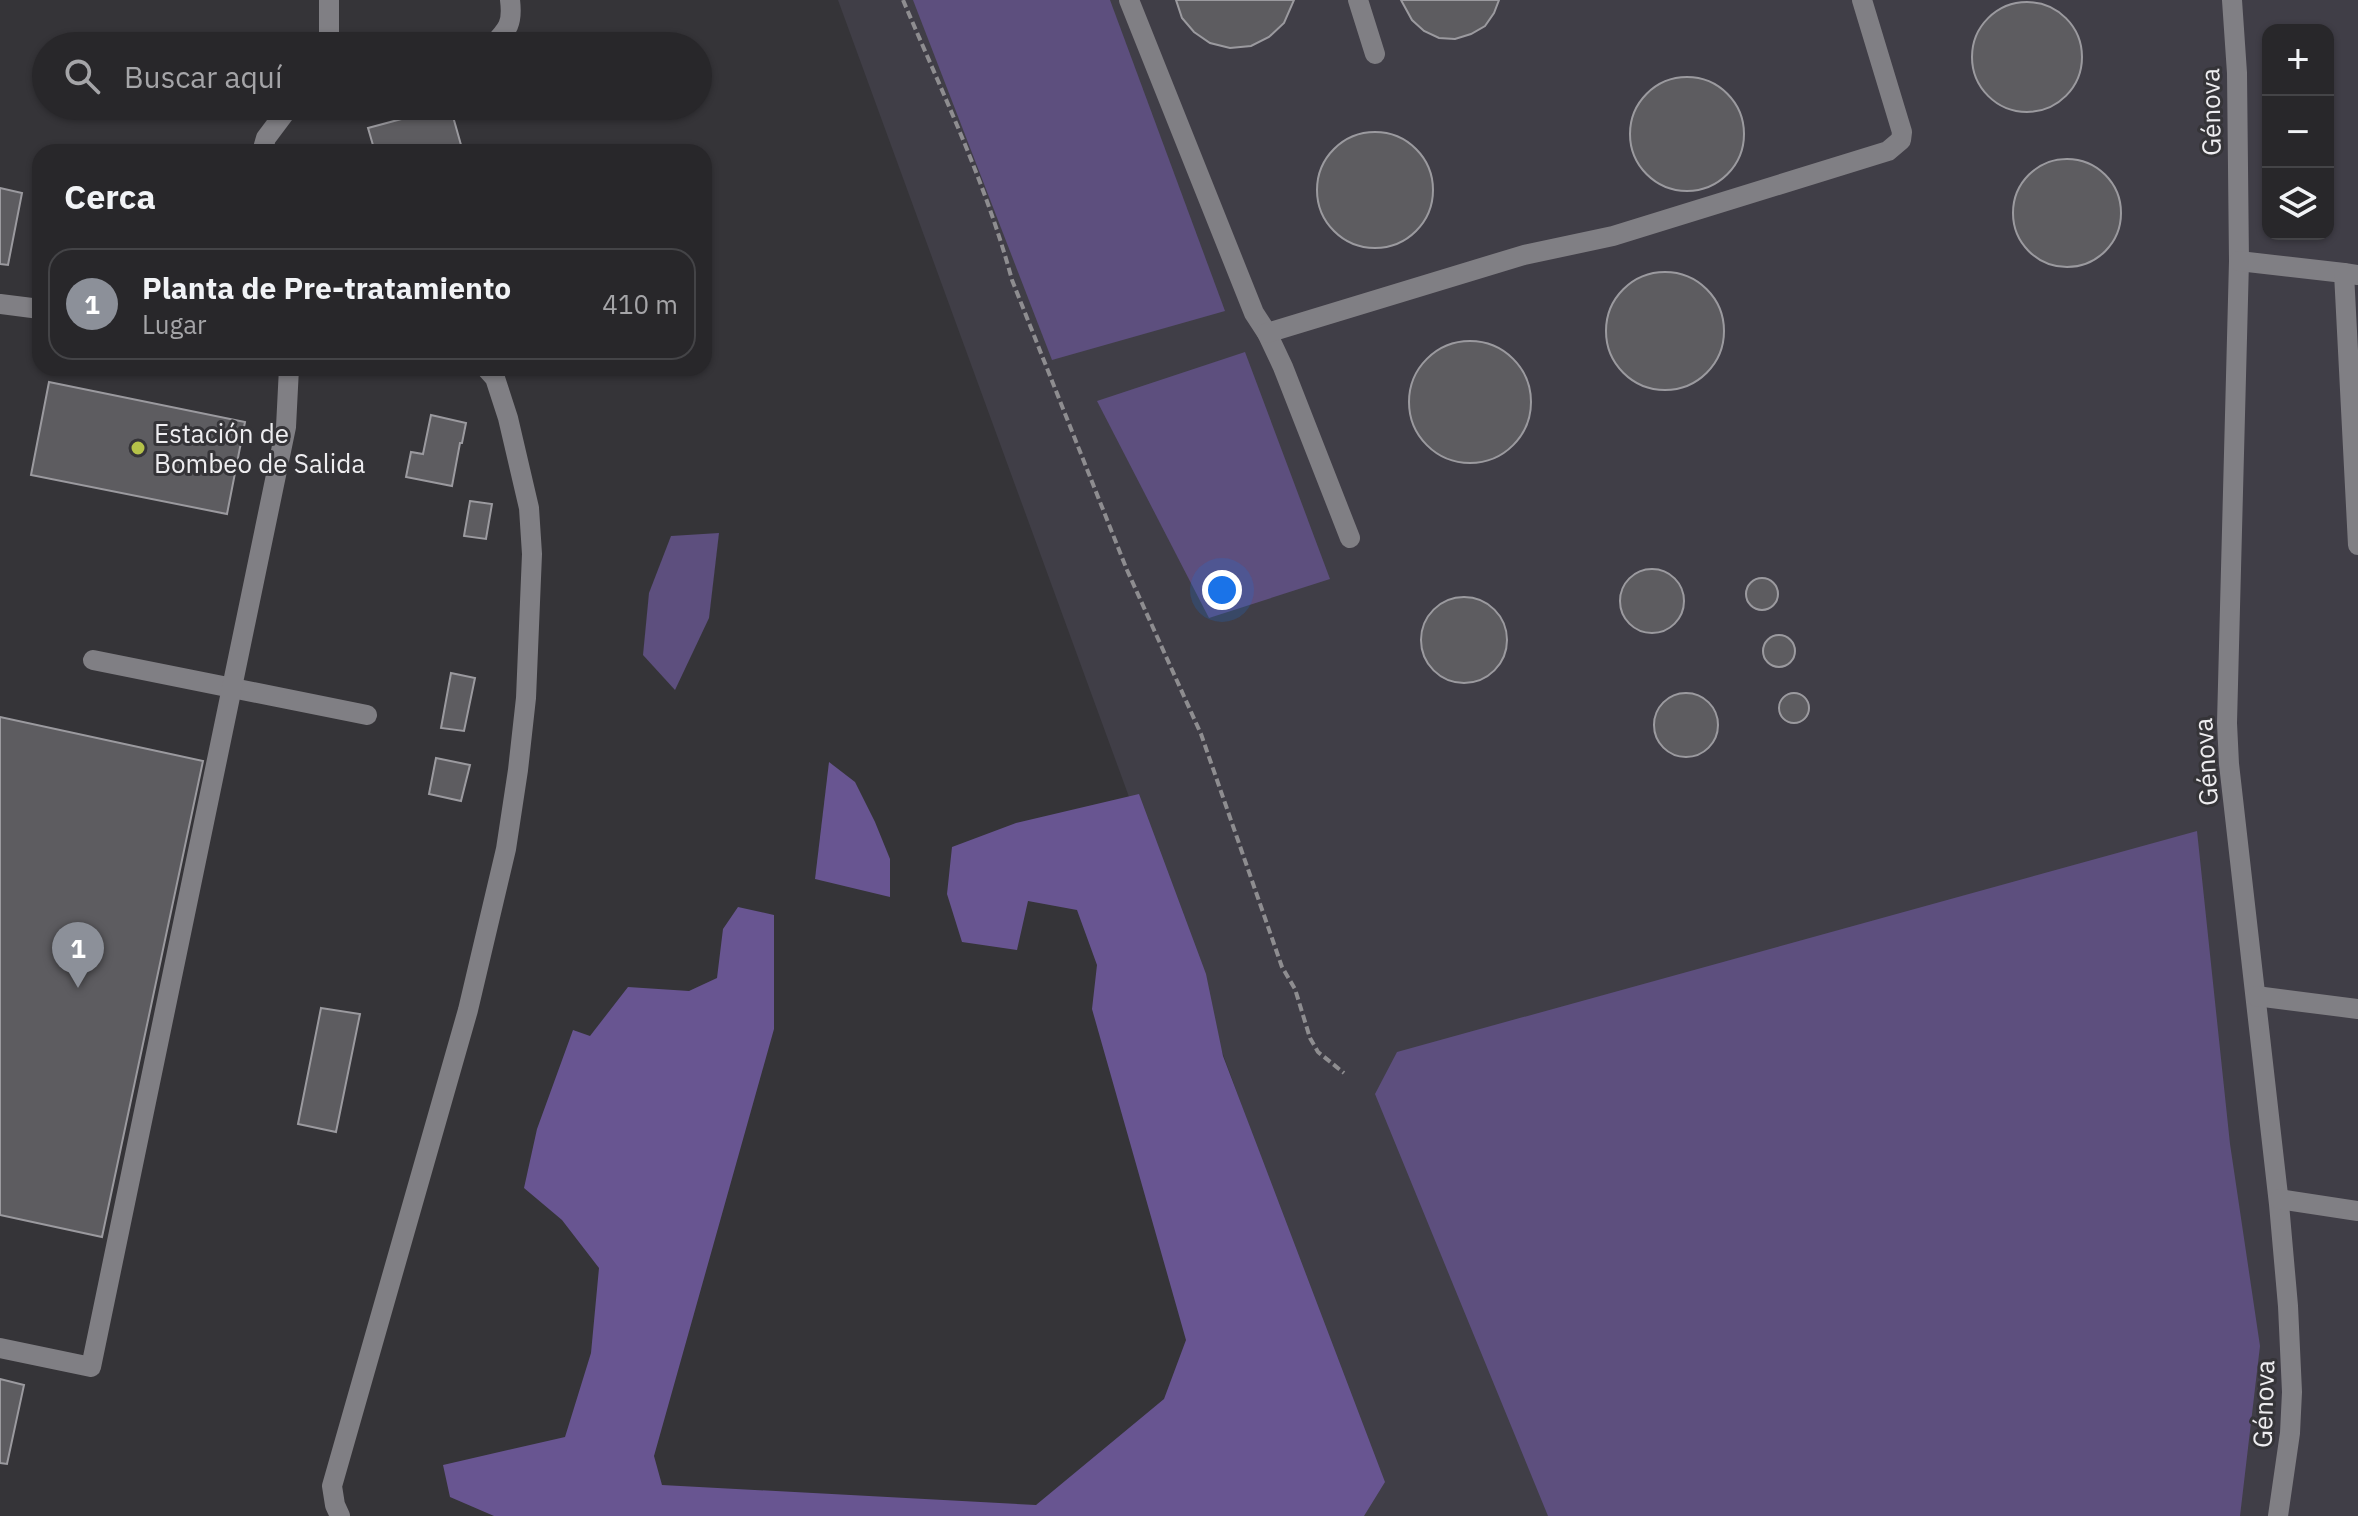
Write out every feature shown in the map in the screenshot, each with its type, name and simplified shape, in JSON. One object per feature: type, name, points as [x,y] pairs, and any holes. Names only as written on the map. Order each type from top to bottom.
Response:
[{"type":"street","points":[[329,0],[329,32]]},
{"type":"street","points":[[506,32],[512,18],[510,0]]},
{"type":"street","points":[[1129,0],[1254,313],[1267,333],[1350,538]]},
{"type":"street","points":[[1358,0],[1375,54]]},
{"type":"street","points":[[1267,333],[1524,255],[1613,236],[1888,151],[1901,140],[1902,132],[1862,0]]},
{"type":"street","name":"Génova","points":[[2232,0],[2237,73],[2239,261],[2227,723],[2288,1306],[2292,1392],[2290,1433],[2278,1516]]},
{"type":"street","points":[[264,144],[280,120]]},
{"type":"street","points":[[2239,261],[2351,274],[2358,545]]},
{"type":"street","points":[[0,304],[32,308]]},
{"type":"street","points":[[0,1348],[91,1367],[286,427],[289,376]]},
{"type":"street","points":[[340,1516],[332,1486],[468,1010],[506,849],[518,770],[526,698],[532,554],[529,508],[508,418],[493,376]]},
{"type":"street","points":[[93,660],[367,715]]},
{"type":"street","points":[[2256,996],[2358,1009]]},
{"type":"street","points":[[2279,1199],[2358,1211]]},
{"type":"path","points":[[903,0],[969,155],[1002,241],[1012,280],[1127,570],[1201,734],[1282,967],[1295,989],[1310,1038],[1318,1052],[1344,1073]]},
{"type":"shaded area","points":[[838,0],[2358,0],[2358,1516],[1344,1516],[1373,1465]]},
{"type":"shaded area","points":[[913,0],[1110,0],[1225,311],[1052,360]]},
{"type":"shaded area","points":[[1245,352],[1330,579],[1209,618],[1097,401]]},
{"type":"shaded area","points":[[719,533],[709,618],[675,690],[643,655],[649,593],[671,536]]},
{"type":"shaded area","points":[[829,762],[855,782],[875,822],[890,859],[890,897],[815,879]]},
{"type":"shaded area","points":[[1139,794],[1206,974],[1223,1056],[1385,1482],[1364,1516],[494,1516],[450,1497],[443,1465],[565,1437],[591,1353],[599,1268],[562,1220],[524,1188],[537,1129],[573,1030],[590,1036],[628,987],[689,991],[717,978],[723,929],[738,907],[774,915],[774,1029],[654,1456],[662,1485],[1036,1505],[1164,1399],[1186,1340],[1092,1009],[1097,965],[1077,910],[1028,901],[1017,950],[962,942],[947,894],[952,847],[1016,823]]},
{"type":"shaded area","points":[[2197,831],[2230,1144],[2260,1346],[2240,1516],[1548,1516],[1375,1094],[1397,1052]]},
{"type":"building","points":[[1176,0],[1294,0],[1284,23],[1269,37],[1251,46],[1230,48],[1210,43],[1194,32],[1182,18]]},
{"type":"building","points":[[1401,0],[1499,0],[1485,26],[1455,39],[1439,38],[1424,31],[1412,20]]},
{"type":"building","points":[[2027,2],[2048,7],[2066,18],[2077,36],[2082,57],[2077,78],[2066,96],[2048,107],[2027,112],[2006,107],[1988,96],[1977,78],[1972,57],[1977,36],[1988,18],[2006,7]]},
{"type":"building","points":[[1687,77],[1719,86],[1735,102],[1744,134],[1735,166],[1719,182],[1687,191],[1655,182],[1639,166],[1630,134],[1639,102],[1655,86]]},
{"type":"building","points":[[398,120],[454,120],[461,144],[373,144],[368,128]]},
{"type":"building","points":[[1375,132],[1397,137],[1416,149],[1428,168],[1433,190],[1428,212],[1416,231],[1397,243],[1375,248],[1353,243],[1334,231],[1322,212],[1317,190],[1322,168],[1334,149],[1353,137]]},
{"type":"building","points":[[2067,159],[2088,163],[2105,175],[2117,192],[2121,213],[2117,234],[2105,251],[2088,263],[2067,267],[2046,263],[2029,251],[2017,234],[2013,213],[2017,192],[2029,175],[2046,163]]},
{"type":"building","points":[[0,188],[22,193],[8,265],[0,264]]},
{"type":"building","points":[[1665,272],[1688,277],[1707,289],[1719,308],[1724,331],[1719,354],[1707,373],[1688,385],[1665,390],[1642,385],[1623,373],[1611,354],[1606,331],[1611,308],[1623,289],[1642,277]]},
{"type":"building","points":[[1470,341],[1493,346],[1513,359],[1526,379],[1531,402],[1526,425],[1513,445],[1493,458],[1470,463],[1447,458],[1427,445],[1414,425],[1409,402],[1414,379],[1427,359],[1447,346]]},
{"type":"building","name":"Estación de Bombeo de Salida","points":[[49,382],[245,422],[227,514],[31,475]]},
{"type":"building","points":[[431,415],[466,423],[452,486],[406,477],[411,452],[423,454]]},
{"type":"building","points":[[470,501],[492,504],[486,539],[464,536]]},
{"type":"building","points":[[1652,569],[1670,575],[1678,583],[1684,601],[1678,619],[1670,627],[1652,633],[1634,627],[1626,619],[1620,601],[1626,583],[1634,575]]},
{"type":"building","points":[[1762,578],[1773,583],[1778,594],[1773,605],[1762,610],[1751,605],[1746,594],[1751,583]]},
{"type":"building","points":[[1464,597],[1481,600],[1495,609],[1504,623],[1507,640],[1504,657],[1495,671],[1481,680],[1464,683],[1447,680],[1433,671],[1424,657],[1421,640],[1424,623],[1433,609],[1447,600]]},
{"type":"building","points":[[1779,635],[1790,640],[1795,651],[1790,662],[1779,667],[1768,662],[1763,651],[1768,640]]},
{"type":"building","points":[[451,673],[475,678],[464,731],[441,728]]},
{"type":"building","points":[[1686,693],[1698,695],[1709,702],[1716,713],[1716,737],[1709,748],[1698,755],[1686,757],[1674,755],[1663,748],[1656,737],[1654,725],[1656,713],[1663,702],[1674,695]]},
{"type":"building","points":[[1794,693],[1805,697],[1809,708],[1805,719],[1794,723],[1783,719],[1779,708],[1783,697]]},
{"type":"building","points":[[0,717],[203,761],[102,1237],[0,1215]]},
{"type":"building","points":[[436,758],[470,765],[461,801],[429,794]]},
{"type":"building","points":[[321,1008],[360,1014],[336,1132],[298,1124]]},
{"type":"building","points":[[0,1379],[24,1385],[7,1464],[0,1463]]},
{"type":"place","name":"Estación de Bombeo de Salida","points":[[138,448]]},
{"type":"place","name":"Planta de Pre-tratamiento","points":[[78,988]]}]
